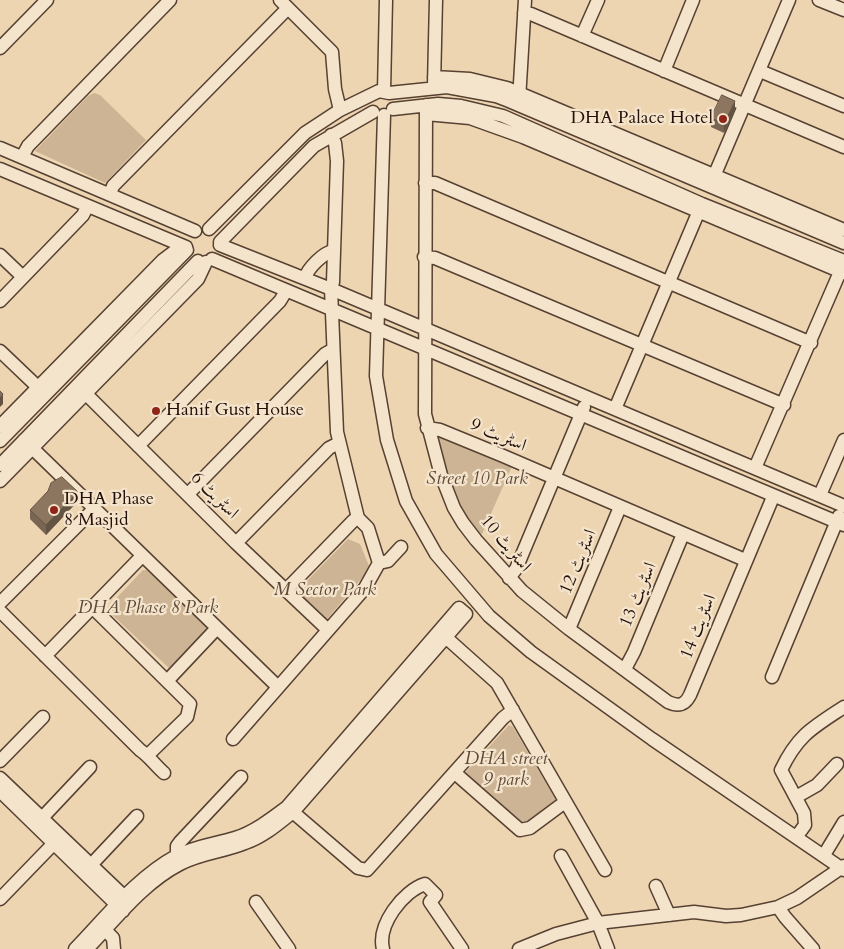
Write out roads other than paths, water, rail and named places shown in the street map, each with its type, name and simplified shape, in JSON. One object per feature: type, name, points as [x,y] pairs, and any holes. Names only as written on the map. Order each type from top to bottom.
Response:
[{"type":"street","points":[[0,48],[47,0]]},
{"type":"street","points":[[22,158],[28,146],[170,0]]},
{"type":"street","points":[[386,0],[386,92],[394,100],[383,112],[376,376],[387,440],[406,501],[436,554],[489,616],[532,652],[652,739],[843,868],[797,898],[778,907],[741,915],[726,916],[703,912],[598,923],[556,934],[519,949]]},
{"type":"street","points":[[434,82],[436,0]]},
{"type":"street","points":[[511,120],[519,99],[525,0]]},
{"type":"street","points":[[582,36],[598,0]]},
{"type":"street","points":[[664,71],[694,0]]},
{"type":"street","points":[[712,180],[789,0]]},
{"type":"street","points":[[819,0],[844,10]]},
{"type":"street","points":[[110,194],[113,186],[284,4],[332,52],[334,89],[340,110]]},
{"type":"street","points":[[524,13],[531,14],[844,147]]},
{"type":"street","points":[[760,71],[844,106]]},
{"type":"street","points":[[208,229],[296,140],[312,127],[340,110],[371,97],[379,91],[386,92],[434,82],[519,99],[712,180],[844,230]]},
{"type":"street","points":[[371,97],[369,105],[383,112]]},
{"type":"street","points":[[0,465],[28,444],[82,389],[198,279],[205,261],[218,253],[220,243],[307,153],[331,135],[383,112],[461,106],[511,120],[700,209]]},
{"type":"street","points":[[426,109],[470,118],[500,128],[843,267],[755,468]]},
{"type":"street","name":"اسٹریٹ 10","points":[[426,109],[424,257],[425,414],[440,475],[454,508],[476,540],[509,578],[569,630],[668,702],[676,705],[682,704]]},
{"type":"street","points":[[331,135],[335,143],[337,161],[331,289],[332,350],[339,443],[358,518],[368,528],[379,564]]},
{"type":"street","points":[[0,148],[195,230],[208,229],[216,234],[220,243],[844,506],[840,524],[772,677]]},
{"type":"street","points":[[0,169],[187,249]]},
{"type":"street","points":[[58,193],[65,176]]},
{"type":"street","points":[[712,180],[844,243]]},
{"type":"street","points":[[425,183],[435,183],[811,342]]},
{"type":"street","points":[[0,302],[83,215],[88,207]]},
{"type":"street","points":[[615,409],[700,209]]},
{"type":"street","points":[[195,230],[187,240],[187,249],[190,256],[286,291],[840,524]]},
{"type":"street","points":[[0,440],[42,390],[162,260],[175,251],[187,249]]},
{"type":"street","points":[[305,278],[306,273],[327,252],[334,252]]},
{"type":"street","points":[[0,255],[23,277]]},
{"type":"street","points":[[424,257],[435,258],[784,405]]},
{"type":"street","points":[[138,446],[280,301],[286,291]]},
{"type":"street","points":[[188,494],[325,354],[332,350]]},
{"type":"street","points":[[0,351],[57,406]]},
{"type":"street","points":[[0,481],[57,406],[82,389]]},
{"type":"street","name":"اسٹریٹ 6","points":[[82,389],[236,543],[328,630]]},
{"type":"street","points":[[0,426],[42,390]]},
{"type":"street","points":[[509,578],[516,569],[588,398]]},
{"type":"street","name":"اسٹریٹ 9","points":[[427,428],[440,430],[745,560]]},
{"type":"street","points":[[820,495],[844,440]]},
{"type":"street","points":[[236,543],[329,448],[339,443]]},
{"type":"street","points":[[28,444],[278,687]]},
{"type":"street","name":"اسٹریٹ 14","points":[[682,704],[687,702],[773,497]]},
{"type":"street","name":"اسٹریٹ 12","points":[[569,630],[620,506]]},
{"type":"street","points":[[0,603],[94,509]]},
{"type":"street","points":[[286,590],[358,518]]},
{"type":"street","name":"اسٹریٹ 13","points":[[625,669],[634,652],[683,534]]},
{"type":"street","points":[[233,738],[365,588],[379,564],[388,561],[401,547]]},
{"type":"street","points":[[45,656],[142,556]]},
{"type":"street","points":[[93,608],[168,680],[190,704],[190,711],[187,717],[149,754]]},
{"type":"street","points":[[0,611],[140,750],[149,754],[154,764],[164,773]]},
{"type":"street","points":[[75,949],[124,904],[170,869],[197,856],[246,843],[273,828],[463,611]]},
{"type":"street","points":[[168,680],[217,628]]},
{"type":"street","points":[[443,635],[497,683],[605,870]]},
{"type":"street","points":[[797,836],[805,825],[804,812],[781,770],[786,759],[806,732],[844,707]]},
{"type":"street","points":[[290,809],[358,868],[367,870],[512,710]]},
{"type":"street","points":[[0,761],[43,718]]},
{"type":"street","points":[[796,797],[817,785],[837,764]]},
{"type":"street","points":[[42,818],[90,768]]},
{"type":"street","points":[[455,773],[520,830],[530,828],[564,802]]},
{"type":"street","points":[[177,855],[177,846],[180,842],[241,776]]},
{"type":"street","points":[[0,778],[42,818],[57,840],[124,904]]},
{"type":"street","points":[[2,796],[90,865],[124,904]]},
{"type":"street","points":[[87,949],[151,874],[177,855],[197,847],[236,838],[290,809]]},
{"type":"street","points":[[90,865],[137,816]]},
{"type":"street","points":[[824,855],[844,822]]},
{"type":"street","points":[[0,899],[57,840]]},
{"type":"street","points":[[561,856],[598,923],[608,949]]},
{"type":"street","points":[[383,949],[381,940],[386,921],[415,887],[425,884],[436,895],[430,902],[462,949]]},
{"type":"street","points":[[656,886],[669,915]]},
{"type":"street","points":[[256,902],[289,949]]},
{"type":"street","points":[[778,907],[813,949]]},
{"type":"street","points":[[105,930],[112,938],[114,949]]},
{"type":"place","name":"DHA Palace Hotel","points":[[723,119]]},
{"type":"place","name":"Hanif Gust House","points":[[156,411]]},
{"type":"place","name":"DHA Phase 8 Masjid","points":[[54,510]]},
{"type":"park label","name":"Street 10 Park","points":[[477,480]]},
{"type":"park label","name":"M Sector Park","points":[[325,591]]},
{"type":"park label","name":"DHA Phase 8 Park","points":[[148,609]]},
{"type":"park label","name":"DHA street 9 park","points":[[506,770]]}]
